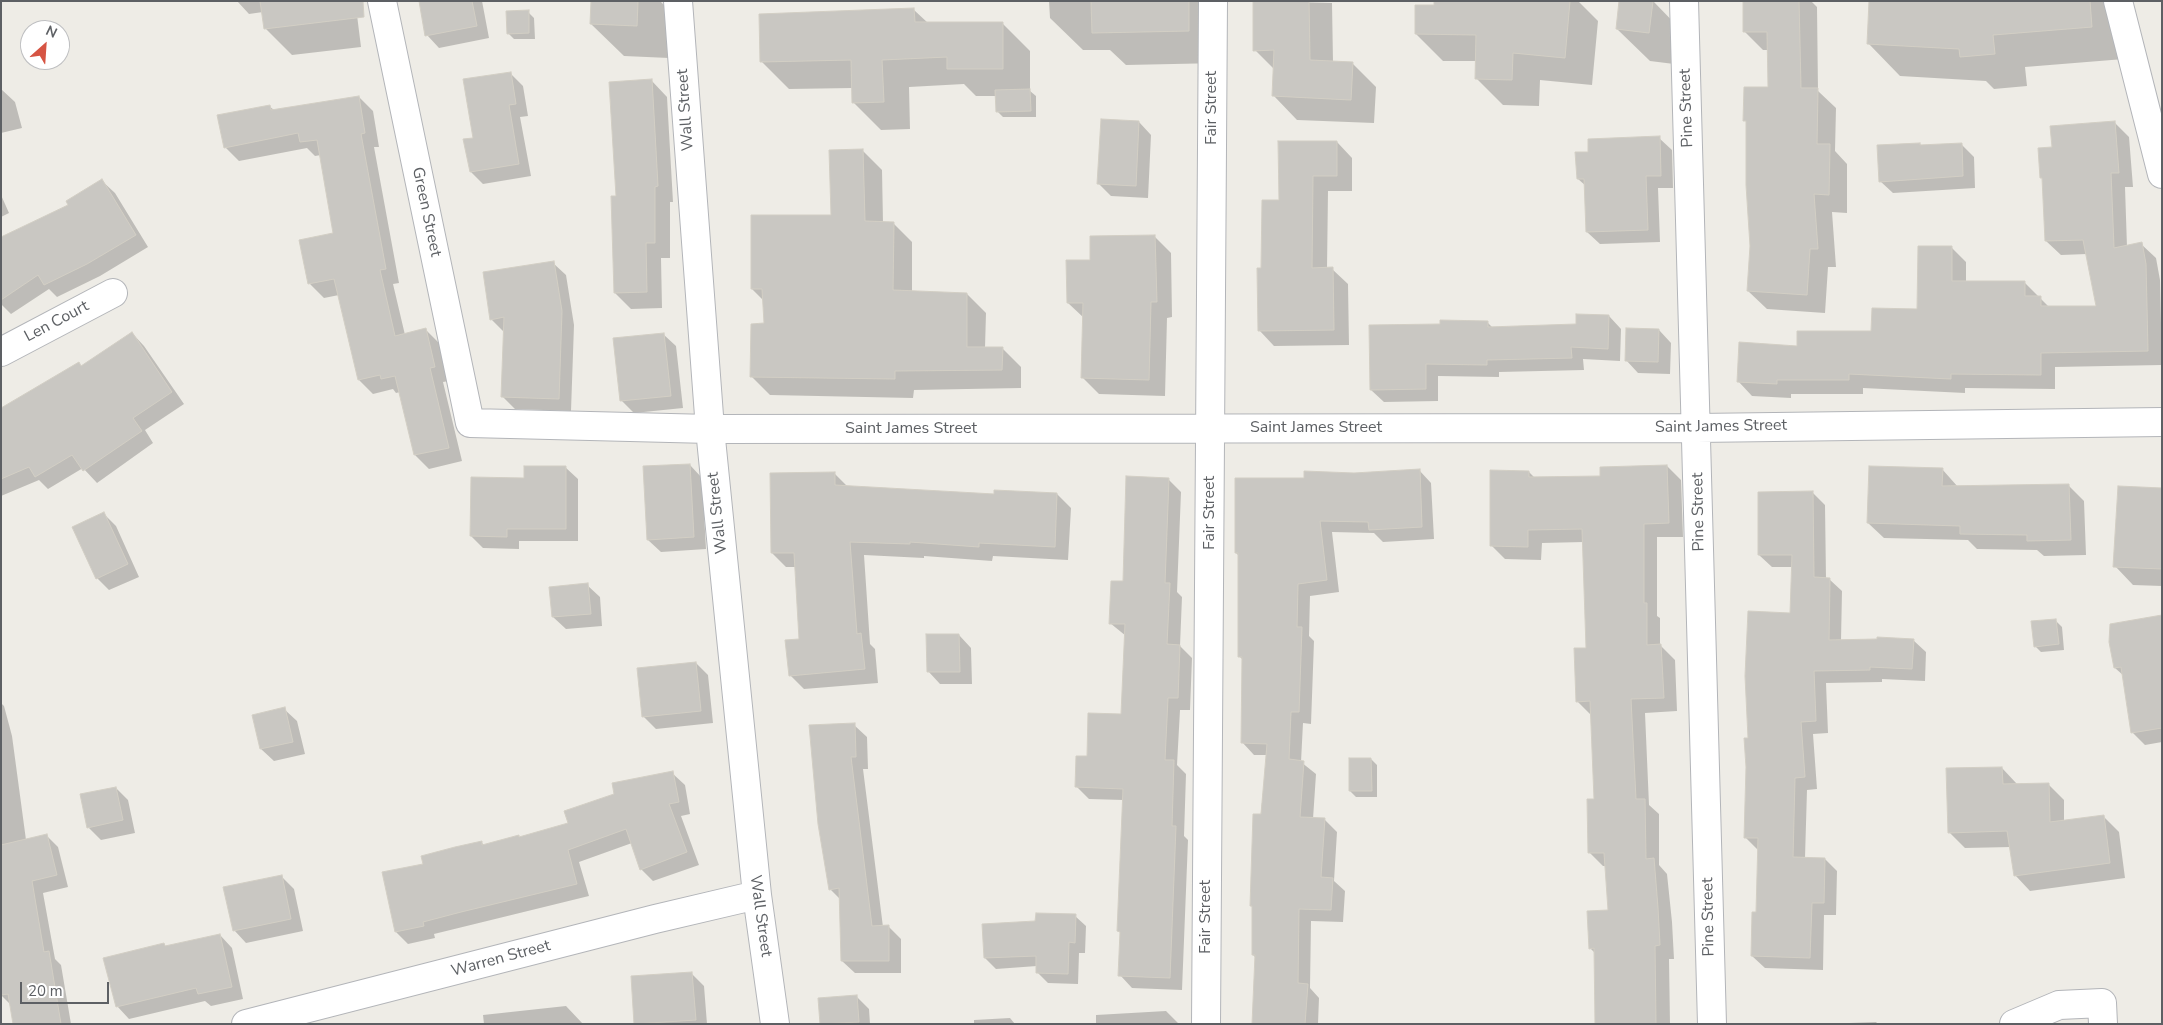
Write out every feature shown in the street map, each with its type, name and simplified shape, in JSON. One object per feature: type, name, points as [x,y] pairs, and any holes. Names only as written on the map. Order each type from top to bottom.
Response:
[{"type":"street","name":"Green Street","points":[[382,1],[470,423]]},
{"type":"street","name":"Wall Street","points":[[678,1],[710,430],[756,895],[775,1024]]},
{"type":"street","name":"Fair Street","points":[[1206,1024],[1213,1]]},
{"type":"street","name":"Pine Street","points":[[1684,1],[1712,1024]]},
{"type":"street","points":[[2118,1],[2162,174]]},
{"type":"street","name":"Len Court","points":[[1,352],[113,293]]},
{"type":"street","name":"Saint James Street","points":[[470,423],[710,430],[1697,428],[2162,422]]},
{"type":"street","name":"Warren Street","points":[[246,1024],[756,895]]},
{"type":"street","points":[[2014,1024],[2059,1005],[2102,1003],[2103,1024]]},
{"type":"building","points":[[260,1],[363,1],[364,17],[264,29]]},
{"type":"building","points":[[419,1],[472,1],[477,26],[425,36]]},
{"type":"building","points":[[591,1],[638,1],[637,26],[590,24]]},
{"type":"building","points":[[1091,1],[1189,1],[1189,31],[1092,33]]},
{"type":"building","points":[[1253,1],[1309,1],[1310,60],[1353,62],[1351,100],[1272,96],[1274,50],[1253,51]]},
{"type":"building","points":[[1434,1],[1570,1],[1565,58],[1513,53],[1512,80],[1475,79],[1476,35],[1415,34],[1415,5],[1434,5]]},
{"type":"building","points":[[1619,1],[1653,1],[1649,33],[1616,29]]},
{"type":"building","points":[[1743,1],[1799,1],[1801,88],[1818,88],[1817,144],[1830,144],[1829,195],[1814,194],[1818,249],[1810,249],[1807,295],[1747,291],[1750,246],[1746,185],[1746,121],[1743,121],[1744,87],[1768,87],[1767,32],[1743,32]]},
{"type":"building","points":[[1869,1],[2090,1],[2092,27],[1993,35],[1995,54],[1960,57],[1959,49],[1867,44]]},
{"type":"building","points":[[914,8],[915,22],[1003,22],[1003,69],[947,69],[947,57],[882,60],[884,102],[852,103],[851,60],[760,62],[759,14]]},
{"type":"building","points":[[529,10],[529,33],[507,34],[506,11]]},
{"type":"building","points":[[511,72],[516,104],[509,105],[519,164],[470,172],[463,139],[473,138],[463,79]]},
{"type":"building","points":[[652,79],[658,186],[655,187],[655,243],[646,243],[647,292],[614,293],[611,196],[616,196],[609,82]]},
{"type":"building","points":[[1030,89],[1031,111],[996,112],[995,90]]},
{"type":"building","points":[[359,96],[365,133],[361,134],[386,269],[380,270],[395,336],[426,328],[435,367],[430,368],[449,448],[414,455],[395,376],[381,379],[380,375],[358,380],[334,279],[308,284],[299,240],[333,233],[317,140],[300,142],[298,133],[224,148],[217,115],[270,105],[271,110]]},
{"type":"building","points":[[1101,119],[1139,121],[1136,186],[1097,184]]},
{"type":"building","points":[[2115,121],[2119,173],[2111,173],[2114,248],[2142,242],[2146,264],[2148,351],[2041,353],[2041,375],[1951,374],[1951,379],[1849,374],[1849,380],[1777,380],[1777,384],[1737,382],[1739,342],[1797,346],[1797,331],[1871,331],[1872,308],[1917,309],[1918,246],[1952,246],[1952,281],[2025,281],[2025,296],[2041,296],[2041,306],[2096,306],[2083,240],[2045,241],[2042,178],[2040,178],[2038,148],[2052,147],[2050,126]]},
{"type":"building","points":[[1660,136],[1661,176],[1646,176],[1648,230],[1586,232],[1584,179],[1577,179],[1575,152],[1588,152],[1588,139]]},
{"type":"building","points":[[1278,141],[1337,141],[1337,176],[1313,176],[1312,268],[1333,267],[1334,330],[1258,331],[1257,268],[1261,268],[1262,200],[1279,200]]},
{"type":"building","points":[[1920,143],[1920,145],[1962,143],[1963,176],[1879,182],[1877,145]]},
{"type":"building","points":[[863,149],[865,221],[894,222],[893,290],[967,293],[967,347],[1003,347],[1002,370],[895,371],[895,379],[750,377],[751,324],[764,323],[762,289],[751,289],[751,215],[831,215],[829,150]]},
{"type":"building","points":[[102,179],[136,235],[87,264],[44,285],[38,275],[1,300],[1,237],[68,205],[66,201]]},
{"type":"building","points":[[1155,235],[1157,302],[1151,302],[1149,380],[1081,378],[1083,303],[1067,303],[1066,260],[1090,260],[1090,236]]},
{"type":"building","points":[[554,261],[562,311],[559,399],[501,397],[504,317],[490,320],[483,272]]},
{"type":"building","points":[[1576,314],[1609,315],[1608,349],[1571,347],[1572,358],[1487,360],[1487,365],[1426,364],[1426,389],[1370,390],[1369,325],[1440,324],[1440,320],[1488,321],[1488,327],[1576,324]]},
{"type":"building","points":[[1626,328],[1659,329],[1658,362],[1625,361]]},
{"type":"building","points":[[132,332],[172,392],[133,418],[142,431],[83,471],[72,455],[35,477],[29,467],[1,479],[1,408],[79,362],[81,366]]},
{"type":"building","points":[[664,333],[671,396],[620,401],[613,338]]},
{"type":"building","points":[[690,464],[694,537],[647,540],[643,466]]},
{"type":"building","points":[[1667,465],[1669,523],[1644,524],[1644,603],[1647,603],[1647,645],[1661,644],[1664,698],[1631,699],[1636,799],[1645,799],[1646,859],[1654,858],[1658,908],[1660,945],[1655,946],[1656,1024],[1595,1024],[1594,948],[1589,949],[1587,911],[1608,910],[1604,853],[1588,853],[1587,799],[1594,799],[1590,701],[1576,702],[1574,648],[1586,648],[1582,529],[1528,530],[1528,547],[1490,546],[1490,470],[1529,471],[1529,477],[1600,476],[1600,467]]},
{"type":"building","points":[[524,466],[566,466],[566,529],[507,529],[507,537],[470,536],[471,477],[524,478]]},
{"type":"building","points":[[1869,466],[1943,468],[1942,486],[2069,484],[2071,540],[2027,541],[2027,535],[1960,534],[1960,526],[1867,523]]},
{"type":"building","points":[[1420,469],[1422,527],[1369,530],[1368,522],[1320,521],[1327,580],[1298,584],[1297,627],[1302,627],[1299,712],[1291,712],[1289,759],[1304,761],[1300,817],[1325,818],[1321,877],[1333,878],[1331,910],[1299,909],[1298,983],[1308,984],[1305,1024],[1252,1024],[1255,955],[1252,955],[1252,906],[1250,906],[1253,814],[1261,814],[1267,744],[1241,743],[1242,657],[1238,657],[1238,553],[1235,553],[1235,478],[1304,478],[1304,471],[1354,473]]},
{"type":"building","points":[[835,472],[835,485],[994,494],[994,490],[1057,493],[1055,547],[979,543],[979,547],[910,542],[910,544],[850,542],[857,634],[861,633],[865,669],[789,676],[785,640],[799,639],[794,553],[771,553],[770,473]]},
{"type":"building","points":[[1126,476],[1169,478],[1165,583],[1170,583],[1167,644],[1180,645],[1178,698],[1168,698],[1165,760],[1174,760],[1172,826],[1176,826],[1170,978],[1118,976],[1120,932],[1117,931],[1123,789],[1075,787],[1076,756],[1087,756],[1088,713],[1121,714],[1125,624],[1109,624],[1111,581],[1123,581]]},
{"type":"building","points":[[2118,486],[2162,488],[2162,569],[2113,567]]},
{"type":"building","points":[[1813,491],[1814,577],[1830,578],[1829,640],[1877,639],[1877,637],[1914,639],[1912,669],[1870,667],[1870,670],[1814,671],[1816,721],[1801,722],[1805,777],[1795,778],[1793,857],[1825,858],[1824,903],[1812,903],[1810,958],[1751,956],[1752,912],[1756,912],[1758,838],[1744,838],[1746,767],[1744,738],[1748,738],[1745,676],[1748,611],[1790,613],[1792,555],[1758,555],[1758,492]]},
{"type":"building","points":[[104,512],[128,564],[96,579],[72,527]]},
{"type":"building","points":[[588,583],[591,614],[552,617],[549,587]]},
{"type":"building","points":[[2162,615],[2162,728],[2131,733],[2121,667],[2114,668],[2109,642],[2110,624]]},
{"type":"building","points":[[2056,619],[2059,644],[2034,647],[2031,621]]},
{"type":"building","points":[[926,634],[959,634],[960,672],[927,672]]},
{"type":"building","points":[[696,662],[701,711],[642,717],[637,668]]},
{"type":"building","points":[[285,707],[293,742],[260,749],[252,715]]},
{"type":"building","points":[[855,723],[856,757],[851,757],[872,926],[889,925],[889,961],[841,961],[839,888],[829,890],[818,824],[809,725]]},
{"type":"building","points":[[1349,758],[1371,758],[1372,791],[1349,791]]},
{"type":"building","points":[[2002,767],[2003,784],[2049,783],[2050,822],[2104,815],[2110,863],[2014,876],[2007,831],[1948,833],[1946,768]]},
{"type":"building","points":[[673,771],[679,802],[669,804],[687,852],[640,870],[626,829],[568,850],[577,884],[423,922],[424,926],[395,932],[382,872],[423,864],[421,856],[455,847],[482,841],[482,845],[568,823],[564,811],[614,794],[612,783]]},
{"type":"building","points":[[116,787],[123,820],[87,828],[80,794]]},
{"type":"building","points":[[47,834],[57,875],[32,881],[44,952],[49,951],[61,1024],[13,1024],[8,994],[1,995],[1,845]]},
{"type":"building","points":[[282,875],[291,919],[233,931],[223,887]]},
{"type":"building","points":[[1036,913],[1076,914],[1075,943],[1069,942],[1068,974],[1036,973],[1036,956],[984,958],[982,924],[1035,921]]},
{"type":"building","points":[[220,934],[232,987],[198,994],[196,988],[116,1007],[103,958],[164,943],[165,946]]},
{"type":"building","points":[[692,972],[696,1020],[634,1024],[631,976]]},
{"type":"building","points":[[857,995],[859,1022],[820,1024],[818,998]]}]
